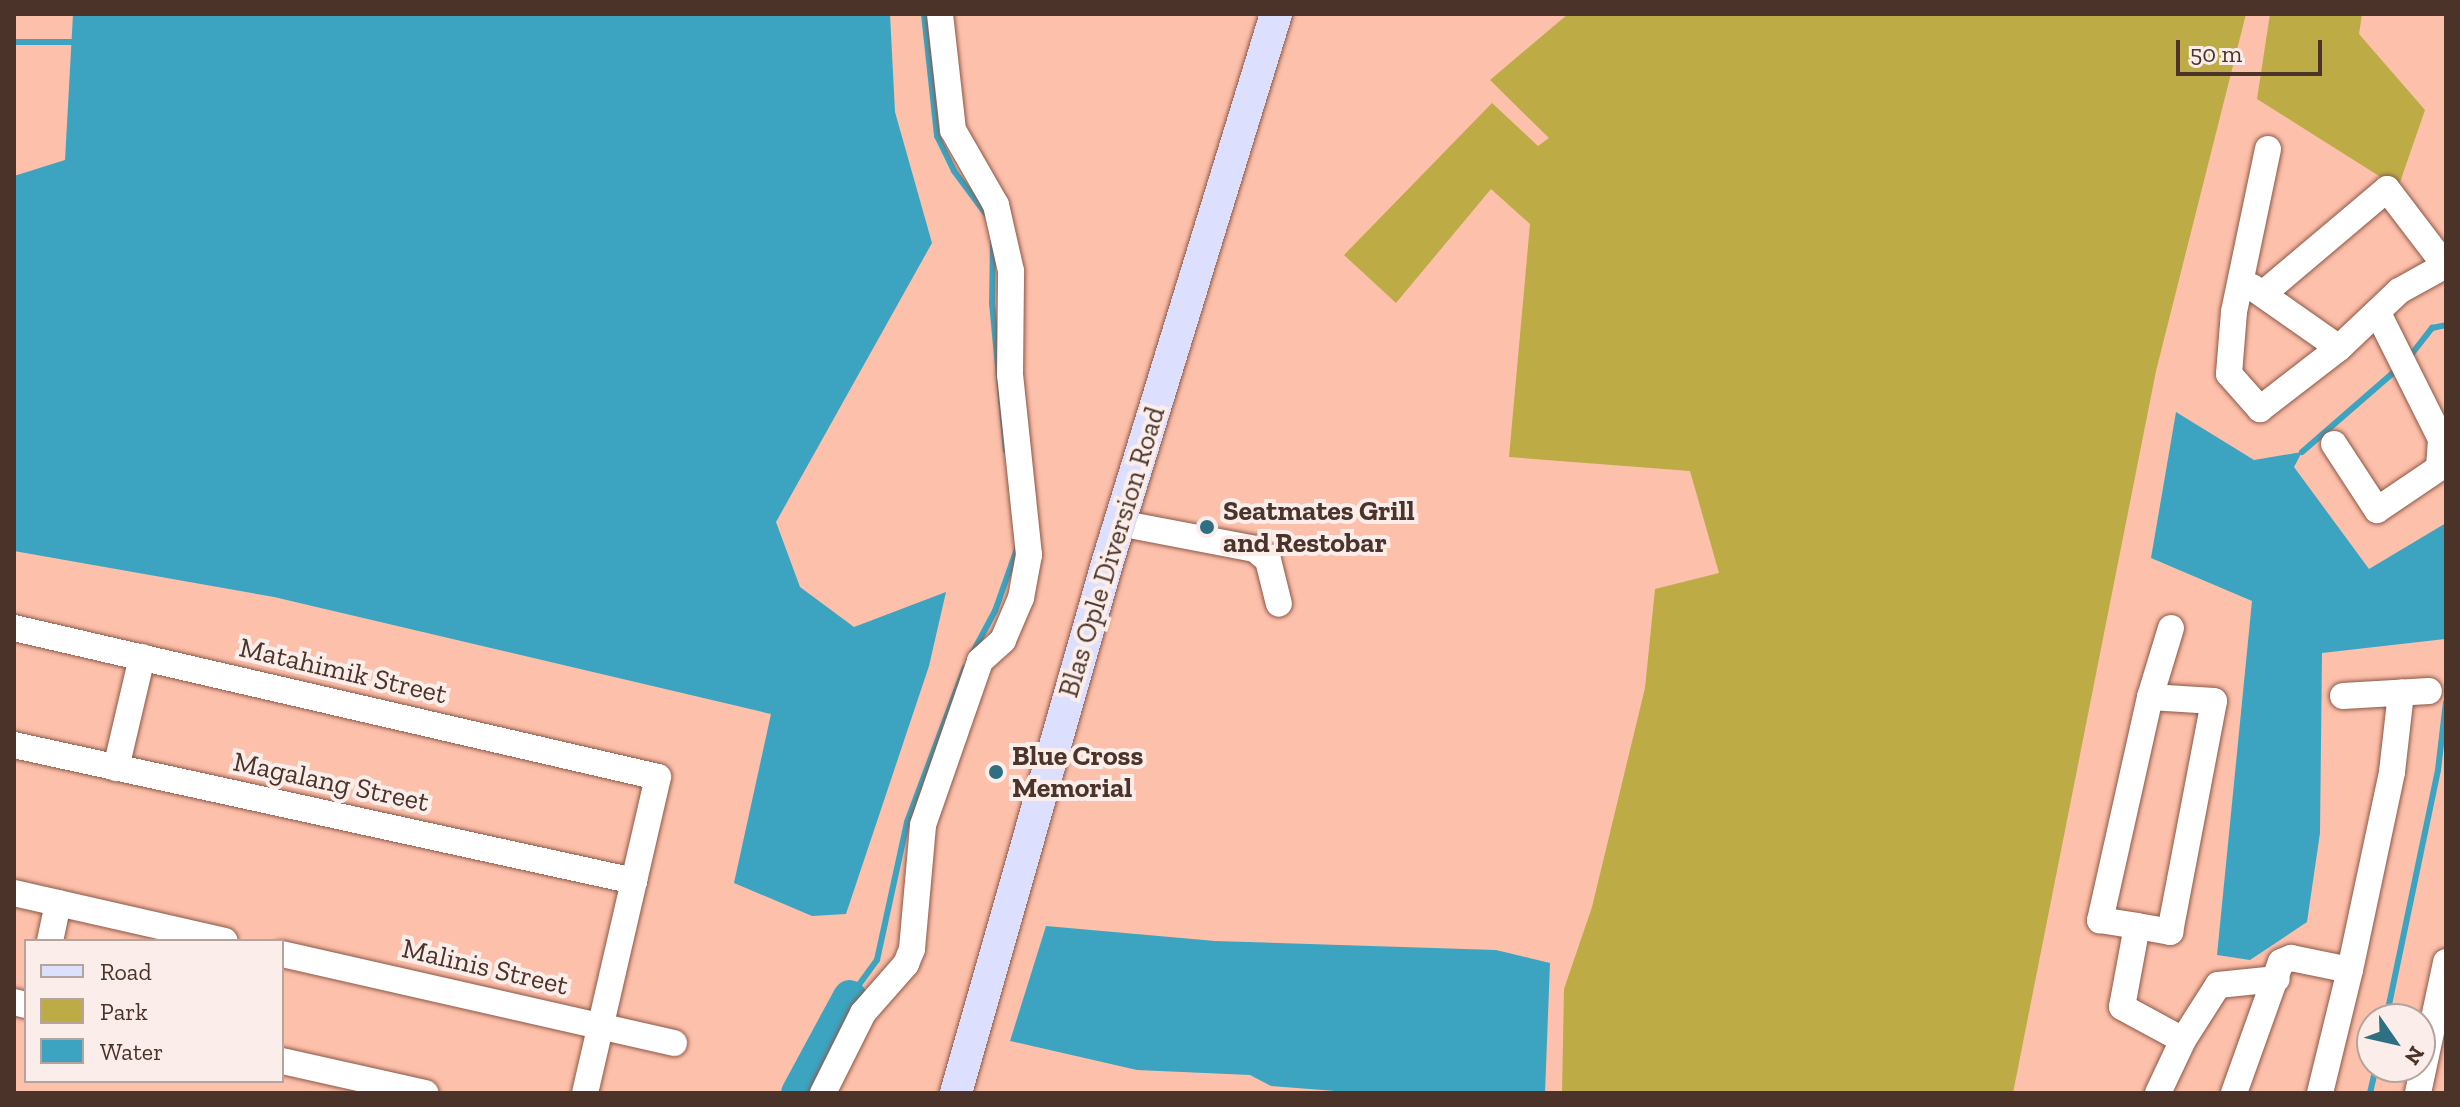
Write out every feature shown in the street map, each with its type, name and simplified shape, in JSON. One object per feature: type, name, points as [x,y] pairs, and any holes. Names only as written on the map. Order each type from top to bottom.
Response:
[{"type":"main road","name":"Blas Ople Diversion Road","points":[[956,1093],[1119,523],[1276,14]]},
{"type":"street","points":[[823,1093],[863,1013],[906,964],[912,949],[923,825],[980,661],[1003,640],[1021,598],[1029,555],[1010,375],[1011,271],[996,205],[953,130],[940,14]]},
{"type":"street","points":[[2253,287],[2387,189],[2445,265],[2399,291],[2339,348],[2260,409],[2229,374],[2253,287],[2268,149]]},
{"type":"street","points":[[2253,287],[2339,348]]},
{"type":"street","points":[[2334,444],[2377,510],[2439,468],[2441,439],[2378,313]]},
{"type":"street","points":[[1119,523],[1255,549],[1268,560],[1279,604]]},
{"type":"street","name":"Matahimik Street","points":[[14,628],[658,777],[634,881]]},
{"type":"street","points":[[2150,697],[2214,701],[2170,932],[2100,920],[2150,697],[2171,628]]},
{"type":"street","points":[[116,768],[142,657]]},
{"type":"street","points":[[2343,696],[2429,691]]},
{"type":"street","points":[[2320,1093],[2392,772],[2401,693]]},
{"type":"street","name":"Magalang Street","points":[[14,745],[634,881]]},
{"type":"street","points":[[585,1093],[634,881]]},
{"type":"street","points":[[14,893],[216,939]]},
{"type":"street","points":[[50,939],[58,903]]},
{"type":"street","points":[[2137,926],[2122,1007],[2183,1040]]},
{"type":"street","name":"Malinis Street","points":[[284,954],[674,1043]]},
{"type":"street","points":[[2234,1093],[2281,962],[2291,958],[2350,970]]},
{"type":"street","points":[[2418,1093],[2446,962]]},
{"type":"street","points":[[2158,1093],[2183,1040],[2218,985],[2277,979]]},
{"type":"street","points":[[284,1061],[425,1093]]},
{"type":"green space","points":[[1568,14],[2246,14],[2156,371],[2013,1093],[1562,1093],[1564,989],[1592,907],[1645,688],[1655,589],[1719,573],[1690,471],[1509,457],[1530,224],[1491,189],[1396,303],[1344,255],[1492,103],[1538,146],[1549,138],[1490,80]]},
{"type":"green space","points":[[2270,14],[2362,14],[2359,34],[2425,110],[2398,188],[2257,99]]},
{"type":"water","points":[[73,14],[890,14],[895,112],[932,243],[776,522],[800,587],[854,627],[946,592],[929,666],[846,914],[812,916],[734,883],[771,714],[274,597],[14,551],[14,176],[65,160]]},
{"type":"water","points":[[2176,412],[2254,460],[2302,452],[2294,467],[2369,569],[2446,523],[2445,639],[2322,653],[2320,833],[2307,922],[2250,960],[2217,955],[2252,601],[2151,558]]},
{"type":"water","points":[[1046,926],[1215,941],[1496,950],[1550,963],[1545,1093],[1361,1093],[1271,1086],[1250,1075],[1137,1070],[1010,1041]]},
{"type":"waterway","points":[[924,14],[937,136],[954,171],[988,217]]},
{"type":"waterway","points":[[14,42],[76,42]]},
{"type":"waterway","points":[[993,242],[992,303],[1006,450]]},
{"type":"waterway","points":[[2407,360],[2432,328],[2446,325]]},
{"type":"waterway","points":[[2302,452],[2393,373]]},
{"type":"waterway","points":[[972,654],[995,611],[1018,546]]},
{"type":"waterway","points":[[850,997],[877,960],[907,822],[965,667]]},
{"type":"waterway","points":[[2389,1003],[2438,770],[2446,702]]},
{"type":"waterway","points":[[798,1093],[850,997]]},
{"type":"waterway","points":[[2370,1093],[2372,1083]]},
{"type":"place","name":"Seatmates Grill and Restobar","points":[[1207,527]]},
{"type":"place","name":"Blue Cross Memorial","points":[[996,772]]}]
